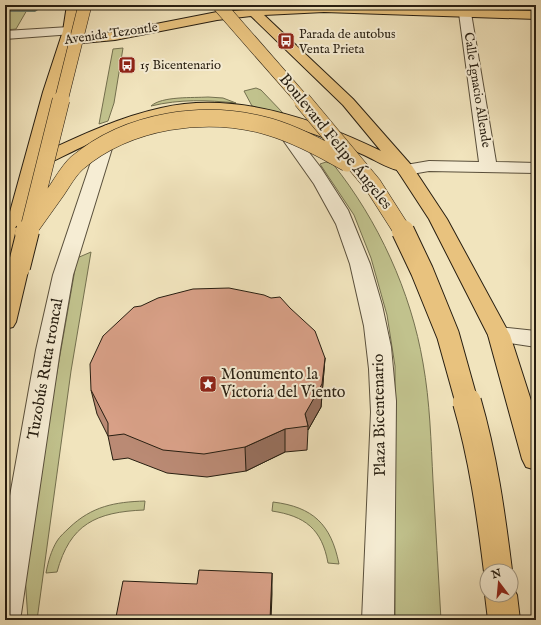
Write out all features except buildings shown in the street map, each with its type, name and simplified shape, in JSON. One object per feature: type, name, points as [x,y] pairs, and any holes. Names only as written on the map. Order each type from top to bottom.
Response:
[{"type":"main road","points":[[5,268],[50,92],[68,36],[73,5]]},
{"type":"main road","points":[[5,322],[84,5]]},
{"type":"main road","points":[[478,5],[536,6]]},
{"type":"main road","name":"Avenida Tezontle","points":[[68,36],[116,36],[216,10],[249,7],[324,10]]},
{"type":"main road","name":"Boulevard Felipe Ángeles","points":[[249,7],[284,28],[406,170],[438,219],[499,336],[536,458]]},
{"type":"main road","name":"Boulevard Felipe Ángeles","points":[[216,10],[288,82],[365,175],[400,225],[422,271],[448,335],[473,422],[489,499],[497,563]]},
{"type":"main road","points":[[284,28],[304,15],[324,10],[536,15]]},
{"type":"main road","points":[[31,165],[110,129],[149,115],[164,111],[213,107],[235,109],[274,117],[339,138],[406,170]]},
{"type":"main road","points":[[26,233],[75,165],[99,146],[128,133],[168,123],[209,120],[236,121],[268,127],[322,148],[365,175]]},
{"type":"main road","points":[[502,603],[504,620]]},
{"type":"street","name":"Calle Ignacio Allende","points":[[465,13],[488,167]]},
{"type":"street","name":"Avenida Tezontle","points":[[5,35],[68,36]]},
{"type":"street","name":"Avenida Tezontle","points":[[5,44],[68,36]]},
{"type":"street","name":"Plaza Bicentenario","points":[[274,117],[328,191],[344,223],[360,262],[372,305],[380,346],[383,392],[378,620]]},
{"type":"street","name":"Tuzobús Ruta troncal","points":[[5,614],[48,350],[63,275],[110,129]]},
{"type":"street","points":[[406,170],[428,166],[536,168]]},
{"type":"street","points":[[499,336],[536,339]]},
{"type":"green space","points":[[5,10],[27,10],[16,29],[5,30]]},
{"type":"green space","points":[[123,48],[114,103],[108,121],[99,124],[113,49]]},
{"type":"green space","points":[[256,88],[261,90],[283,113],[272,112],[252,106],[244,91]]},
{"type":"green space","points":[[208,97],[223,98],[236,103],[194,101],[172,102],[151,106],[170,99]]},
{"type":"green space","points":[[326,162],[333,164],[364,209],[378,233],[401,284],[418,336],[429,407],[441,620],[395,620],[395,366],[387,315],[371,258],[354,215],[320,164]]},
{"type":"green space","points":[[91,252],[71,371],[37,620],[28,620],[24,561],[77,258]]},
{"type":"green space","points":[[145,501],[144,510],[112,514],[87,524],[69,542],[57,572],[46,573],[50,557],[57,541],[63,534],[86,515],[95,510],[114,504]]},
{"type":"green space","points":[[273,502],[299,508],[318,520],[331,538],[336,550],[339,564],[328,563],[321,541],[310,526],[294,516],[272,511]]},
{"type":"waterway","points":[[5,10],[35,10]]},
{"type":"place","name":"Parada de autobus Venta Prieta","points":[[286,41]]},
{"type":"place","name":"15 Bicentenario","points":[[127,65]]},
{"type":"place","name":"Monumento la Victoria del Viento","points":[[208,384]]}]
